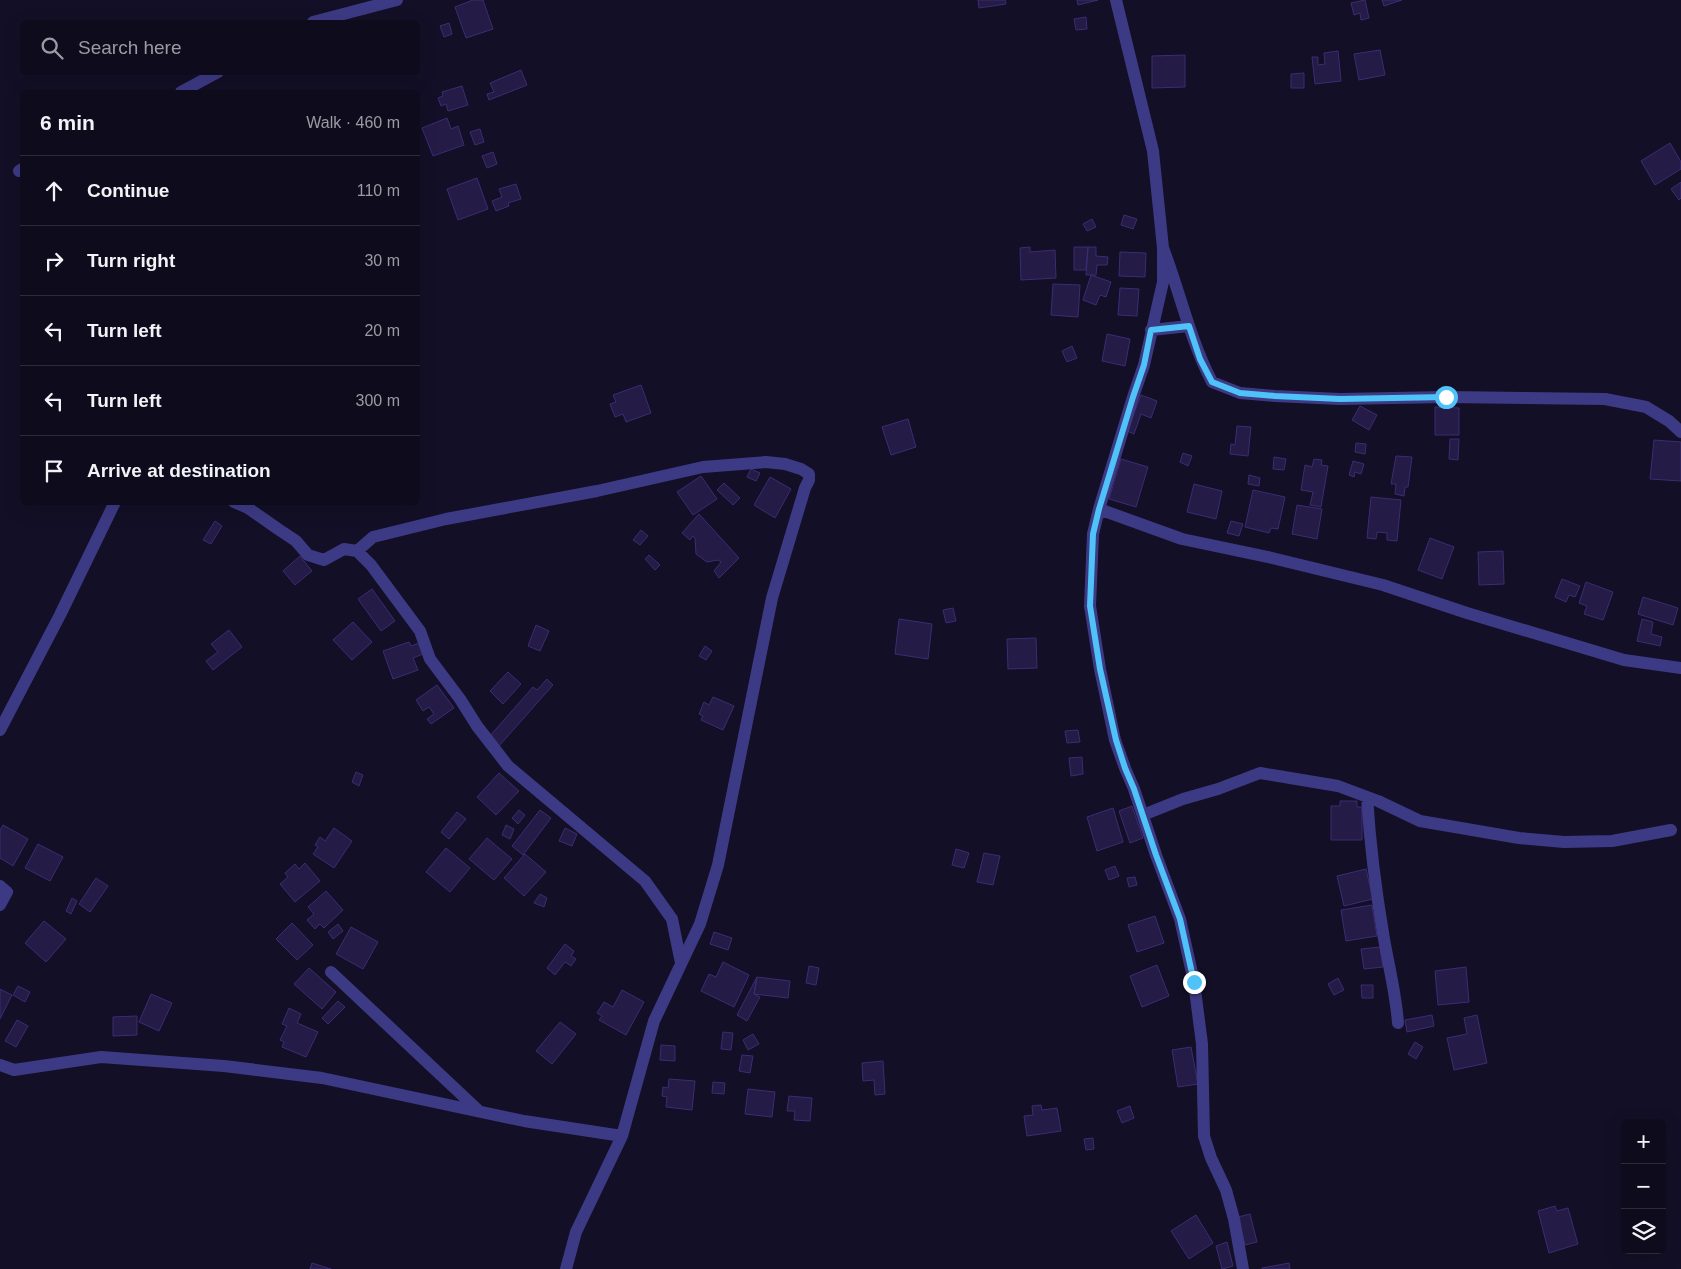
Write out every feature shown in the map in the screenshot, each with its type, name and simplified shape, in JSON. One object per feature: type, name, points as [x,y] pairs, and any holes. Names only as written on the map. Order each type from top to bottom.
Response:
[{"type":"street","points":[[321,20],[396,0]]},
{"type":"street","points":[[1116,0],[1153,151],[1163,248],[1163,282],[1144,365],[1093,534],[1090,606],[1100,669],[1116,740],[1180,919],[1194,982],[1202,1044],[1204,1136],[1211,1158],[1226,1190],[1234,1219],[1243,1269]]},
{"type":"street","points":[[185,90],[212,75]]},
{"type":"street","points":[[1163,248],[1200,359],[1212,382],[1240,393],[1340,399],[1446,397],[1605,399],[1646,407],[1669,421],[1681,432]]},
{"type":"street","points":[[1151,330],[1189,326]]},
{"type":"street","points":[[357,551],[373,537],[446,519],[597,490],[703,467],[766,462],[785,464],[801,469],[809,474],[809,480],[772,598],[718,866],[700,924],[654,1021],[622,1136],[576,1232],[566,1269]]},
{"type":"street","points":[[0,730],[64,607],[114,505]]},
{"type":"street","points":[[241,505],[296,542],[308,555],[324,560],[344,549],[357,551],[372,565],[420,631],[430,659],[508,766],[645,882],[672,919],[681,963]]},
{"type":"street","points":[[1099,509],[1182,540],[1272,558],[1383,585],[1467,613],[1624,660],[1681,668]]},
{"type":"street","points":[[1143,815],[1183,799],[1218,789],[1260,773],[1338,786],[1420,821],[1519,838],[1564,842],[1612,841],[1671,830]]},
{"type":"street","points":[[1367,797],[1371,849],[1398,1023]]},
{"type":"street","points":[[0,886],[7,892],[0,905]]},
{"type":"street","points":[[331,972],[478,1111]]},
{"type":"street","points":[[0,1065],[14,1070],[101,1056],[224,1066],[322,1078],[524,1121],[622,1136]]},
{"type":"building","points":[[473,0],[483,0],[493,29],[466,38],[455,7]]},
{"type":"building","points":[[978,0],[1005,0],[1006,4],[979,8]]},
{"type":"building","points":[[1077,0],[1098,0],[1078,5]]},
{"type":"building","points":[[1365,0],[1369,18],[1361,20],[1360,13],[1354,15],[1351,3]]},
{"type":"building","points":[[1382,0],[1402,0],[1384,6]]},
{"type":"building","points":[[1086,17],[1087,29],[1076,30],[1074,19]]},
{"type":"building","points":[[449,23],[452,34],[444,37],[440,26]]},
{"type":"building","points":[[1380,50],[1385,75],[1359,80],[1354,54]]},
{"type":"building","points":[[1338,51],[1341,81],[1315,84],[1312,57],[1318,57],[1318,65],[1325,64],[1324,53]]},
{"type":"building","points":[[1185,55],[1185,87],[1152,88],[1152,56]]},
{"type":"building","points":[[521,70],[527,85],[489,100],[487,94],[494,92],[490,83]]},
{"type":"building","points":[[1304,73],[1304,88],[1291,88],[1291,74]]},
{"type":"building","points":[[462,86],[468,105],[448,111],[446,104],[441,106],[438,98],[443,96],[442,92]]},
{"type":"building","points":[[447,118],[451,129],[458,126],[464,145],[433,156],[422,128]]},
{"type":"building","points":[[480,129],[484,142],[475,145],[470,132]]},
{"type":"building","points":[[1670,143],[1681,162],[1681,169],[1655,185],[1641,161]]},
{"type":"building","points":[[493,152],[497,164],[487,168],[482,156]]},
{"type":"building","points":[[477,178],[488,209],[458,220],[447,189]]},
{"type":"building","points":[[1681,182],[1681,198],[1679,200],[1671,189]]},
{"type":"building","points":[[516,184],[521,199],[508,203],[509,206],[496,211],[492,201],[502,197],[499,189]]},
{"type":"building","points":[[1124,215],[1137,219],[1133,229],[1121,225]]},
{"type":"building","points":[[1092,219],[1096,227],[1087,231],[1083,224]]},
{"type":"building","points":[[1030,247],[1030,252],[1055,250],[1056,278],[1021,280],[1020,248]]},
{"type":"building","points":[[1074,247],[1088,247],[1086,270],[1074,270]]},
{"type":"building","points":[[1088,247],[1096,247],[1096,256],[1108,257],[1107,265],[1097,265],[1096,275],[1086,275]]},
{"type":"building","points":[[1120,252],[1146,253],[1145,277],[1119,276]]},
{"type":"building","points":[[1091,275],[1111,282],[1106,297],[1100,295],[1096,305],[1083,300]]},
{"type":"building","points":[[1053,284],[1080,285],[1078,317],[1051,315]]},
{"type":"building","points":[[1120,288],[1139,289],[1137,316],[1118,315]]},
{"type":"building","points":[[1107,334],[1130,339],[1125,366],[1102,361]]},
{"type":"building","points":[[1072,346],[1077,358],[1067,362],[1062,351]]},
{"type":"building","points":[[641,385],[651,413],[626,422],[623,414],[615,417],[610,404],[616,402],[613,395]]},
{"type":"building","points":[[1141,395],[1157,401],[1151,418],[1141,414],[1134,434],[1127,431]]},
{"type":"building","points":[[1360,406],[1377,415],[1369,430],[1352,420]]},
{"type":"building","points":[[1435,407],[1459,408],[1459,435],[1435,435]]},
{"type":"building","points":[[908,419],[916,447],[891,455],[882,427]]},
{"type":"building","points":[[1237,426],[1251,427],[1248,456],[1230,454],[1231,444],[1235,445]]},
{"type":"building","points":[[1450,439],[1459,439],[1458,460],[1449,459]]},
{"type":"building","points":[[1654,440],[1681,442],[1681,481],[1650,479]]},
{"type":"building","points":[[1356,443],[1366,444],[1365,454],[1355,452]]},
{"type":"building","points":[[1183,453],[1192,456],[1188,466],[1180,462]]},
{"type":"building","points":[[1396,456],[1412,457],[1408,487],[1405,487],[1404,496],[1395,494],[1396,484],[1391,484]]},
{"type":"building","points":[[1274,457],[1286,459],[1284,470],[1273,469]]},
{"type":"building","points":[[1121,459],[1148,467],[1136,507],[1109,499]]},
{"type":"building","points":[[1314,459],[1322,460],[1321,465],[1328,466],[1321,507],[1310,505],[1313,492],[1301,490],[1305,465],[1312,467]]},
{"type":"building","points":[[1353,461],[1364,464],[1361,474],[1355,472],[1354,477],[1349,475]]},
{"type":"building","points":[[751,469],[760,473],[756,481],[747,477]]},
{"type":"building","points":[[1249,475],[1260,478],[1259,486],[1248,484]]},
{"type":"building","points":[[701,476],[717,499],[693,515],[677,492]]},
{"type":"building","points":[[770,477],[791,489],[775,518],[754,505]]},
{"type":"building","points":[[724,483],[740,498],[733,505],[717,490]]},
{"type":"building","points":[[1194,484],[1222,491],[1216,519],[1187,512]]},
{"type":"building","points":[[1253,490],[1285,497],[1278,529],[1271,528],[1269,533],[1245,527]]},
{"type":"building","points":[[1371,497],[1401,500],[1397,541],[1387,540],[1387,533],[1377,532],[1376,539],[1367,538]]},
{"type":"building","points":[[1297,505],[1322,509],[1317,539],[1292,534]]},
{"type":"building","points":[[699,514],[739,558],[719,578],[714,571],[721,562],[718,560],[707,562],[696,554],[695,538],[693,536],[690,540],[682,533]]},
{"type":"building","points":[[215,521],[222,526],[211,544],[203,540]]},
{"type":"building","points":[[1231,521],[1243,524],[1239,536],[1227,533]]},
{"type":"building","points":[[641,530],[648,536],[640,545],[633,540]]},
{"type":"building","points":[[1430,538],[1454,547],[1442,579],[1418,570]]},
{"type":"building","points":[[1503,551],[1504,584],[1479,585],[1478,552]]},
{"type":"building","points":[[649,555],[660,565],[655,570],[645,559]]},
{"type":"building","points":[[300,556],[312,571],[295,585],[283,571]]},
{"type":"building","points":[[1562,579],[1580,586],[1575,597],[1569,595],[1566,602],[1555,597]]},
{"type":"building","points":[[1586,582],[1613,592],[1603,620],[1584,614],[1587,606],[1579,603]]},
{"type":"building","points":[[372,589],[395,621],[381,631],[358,599]]},
{"type":"building","points":[[1643,597],[1678,608],[1673,625],[1638,614]]},
{"type":"building","points":[[953,608],[956,621],[946,623],[943,610]]},
{"type":"building","points":[[899,619],[932,624],[928,659],[895,654]]},
{"type":"building","points":[[1642,619],[1653,622],[1651,634],[1662,637],[1660,646],[1637,641]]},
{"type":"building","points":[[353,622],[372,642],[352,660],[333,640]]},
{"type":"building","points":[[536,625],[549,631],[540,651],[528,646]]},
{"type":"building","points":[[229,630],[242,647],[213,670],[206,661],[218,652],[211,644]]},
{"type":"building","points":[[1036,638],[1037,668],[1008,669],[1007,639]]},
{"type":"building","points":[[409,642],[411,646],[419,643],[423,654],[413,658],[418,670],[393,679],[383,651]]},
{"type":"building","points":[[705,646],[712,651],[706,660],[699,656]]},
{"type":"building","points":[[508,672],[521,684],[503,704],[490,691]]},
{"type":"building","points":[[547,679],[553,685],[499,746],[489,737],[533,687],[537,690]]},
{"type":"building","points":[[437,685],[454,708],[431,724],[427,719],[434,714],[429,707],[423,711],[416,700]]},
{"type":"building","points":[[713,697],[734,706],[723,730],[701,720],[703,716],[699,714],[704,702],[709,705]]},
{"type":"building","points":[[1078,730],[1080,742],[1067,743],[1065,731]]},
{"type":"building","points":[[1082,757],[1083,774],[1071,776],[1069,758]]},
{"type":"building","points":[[356,772],[363,775],[359,786],[352,782]]},
{"type":"building","points":[[499,773],[519,791],[496,815],[477,797]]},
{"type":"building","points":[[1340,801],[1357,801],[1357,807],[1362,807],[1362,840],[1331,840],[1331,806],[1340,806]]},
{"type":"building","points":[[1132,806],[1143,838],[1130,843],[1119,811]]},
{"type":"building","points":[[1113,808],[1123,842],[1097,851],[1087,817]]},
{"type":"building","points":[[519,810],[525,815],[518,824],[512,818]]},
{"type":"building","points":[[540,810],[551,818],[523,855],[512,846]]},
{"type":"building","points":[[457,812],[466,819],[449,839],[441,832]]},
{"type":"building","points":[[3,825],[28,839],[13,866],[0,858],[0,830]]},
{"type":"building","points":[[506,825],[514,829],[510,839],[502,835]]},
{"type":"building","points":[[334,828],[352,841],[334,868],[313,854],[318,847],[315,845],[320,837],[325,841]]},
{"type":"building","points":[[565,828],[577,834],[572,846],[559,841]]},
{"type":"building","points":[[487,838],[512,859],[494,880],[469,859]]},
{"type":"building","points":[[38,844],[63,857],[50,881],[25,868]]},
{"type":"building","points":[[446,848],[470,868],[450,892],[426,872]]},
{"type":"building","points":[[956,849],[969,853],[964,868],[952,865]]},
{"type":"building","points":[[984,853],[1000,856],[993,885],[977,882]]},
{"type":"building","points":[[525,854],[546,872],[524,896],[504,878]]},
{"type":"building","points":[[305,863],[320,881],[295,902],[280,884],[288,877],[285,873],[295,864],[299,869]]},
{"type":"building","points":[[1115,866],[1119,876],[1109,880],[1105,870]]},
{"type":"building","points":[[1366,869],[1373,899],[1344,906],[1337,876]]},
{"type":"building","points":[[1135,877],[1137,885],[1129,887],[1127,878]]},
{"type":"building","points":[[96,878],[108,886],[90,912],[79,904]]},
{"type":"building","points":[[326,891],[343,910],[324,928],[320,924],[315,929],[307,920],[314,914],[308,907]]},
{"type":"building","points":[[540,894],[547,898],[544,907],[534,903]]},
{"type":"building","points":[[72,898],[77,901],[71,914],[66,911]]},
{"type":"building","points":[[1372,905],[1377,936],[1346,941],[1341,910]]},
{"type":"building","points":[[1155,916],[1164,943],[1137,952],[1128,925]]},
{"type":"building","points":[[44,921],[66,939],[46,962],[25,943]]},
{"type":"building","points":[[292,923],[313,945],[297,960],[276,939]]},
{"type":"building","points":[[338,924],[343,931],[333,939],[328,932]]},
{"type":"building","points":[[351,927],[378,942],[363,969],[336,954]]},
{"type":"building","points":[[714,932],[732,938],[728,950],[710,944]]},
{"type":"building","points":[[565,944],[574,951],[571,956],[576,959],[571,966],[565,962],[555,975],[547,968]]},
{"type":"building","points":[[1380,947],[1383,967],[1364,969],[1361,949]]},
{"type":"building","points":[[723,962],[749,975],[734,1007],[701,991],[709,974],[716,977]]},
{"type":"building","points":[[1157,965],[1169,996],[1142,1007],[1130,976]]},
{"type":"building","points":[[809,966],[819,968],[816,985],[806,983]]},
{"type":"building","points":[[1466,967],[1469,1002],[1438,1005],[1435,971]]},
{"type":"building","points":[[309,968],[336,992],[322,1009],[294,984]]},
{"type":"building","points":[[757,977],[754,994],[760,997],[747,1021],[737,1015]]},
{"type":"building","points":[[757,977],[790,981],[788,998],[754,994]]},
{"type":"building","points":[[1338,978],[1344,990],[1334,995],[1328,984]]},
{"type":"building","points":[[1361,985],[1373,985],[1373,998],[1362,998]]},
{"type":"building","points":[[18,986],[30,992],[25,1002],[13,995]]},
{"type":"building","points":[[0,989],[12,995],[0,1019]]},
{"type":"building","points":[[622,990],[644,1002],[626,1035],[599,1020],[602,1016],[597,1013],[604,1002],[613,1007]]},
{"type":"building","points":[[151,994],[172,1003],[159,1031],[139,1022]]},
{"type":"building","points":[[338,1001],[345,1007],[328,1024],[322,1018]]},
{"type":"building","points":[[289,1008],[301,1014],[297,1023],[318,1032],[306,1057],[282,1047],[284,1042],[280,1040],[287,1026],[282,1024]]},
{"type":"building","points":[[1432,1015],[1434,1026],[1407,1032],[1405,1020]]},
{"type":"building","points":[[1477,1015],[1487,1063],[1454,1070],[1447,1038],[1467,1034],[1464,1018]]},
{"type":"building","points":[[137,1016],[137,1035],[113,1036],[113,1017]]},
{"type":"building","points":[[17,1020],[28,1026],[16,1047],[5,1041]]},
{"type":"building","points":[[560,1022],[576,1034],[552,1064],[536,1051]]},
{"type":"building","points":[[723,1032],[733,1033],[731,1050],[721,1049]]},
{"type":"building","points":[[753,1034],[759,1044],[748,1050],[743,1040]]},
{"type":"building","points":[[1415,1042],[1423,1047],[1416,1059],[1408,1054]]},
{"type":"building","points":[[661,1045],[675,1046],[675,1061],[660,1060]]},
{"type":"building","points":[[1191,1047],[1198,1084],[1178,1087],[1172,1050]]},
{"type":"building","points":[[742,1055],[753,1056],[750,1073],[739,1071]]},
{"type":"building","points":[[883,1061],[885,1094],[875,1095],[874,1080],[863,1081],[862,1063]]},
{"type":"building","points":[[669,1079],[695,1081],[692,1110],[666,1107],[667,1097],[662,1096],[663,1087],[668,1088]]},
{"type":"building","points":[[713,1082],[725,1083],[724,1094],[712,1093]]},
{"type":"building","points":[[748,1089],[775,1092],[772,1117],[745,1114]]},
{"type":"building","points":[[789,1096],[812,1098],[810,1121],[794,1120],[795,1111],[787,1111]]},
{"type":"building","points":[[1041,1105],[1042,1110],[1057,1108],[1061,1131],[1027,1136],[1024,1116],[1033,1115],[1032,1106]]},
{"type":"building","points":[[1130,1106],[1134,1118],[1122,1123],[1117,1111]]},
{"type":"building","points":[[1093,1138],[1094,1149],[1086,1150],[1084,1139]]},
{"type":"building","points":[[1555,1206],[1557,1211],[1568,1208],[1578,1244],[1549,1253],[1538,1211]]},
{"type":"building","points":[[1250,1214],[1257,1242],[1245,1245],[1238,1217]]},
{"type":"building","points":[[1196,1215],[1213,1243],[1189,1259],[1171,1231]]},
{"type":"building","points":[[1227,1242],[1233,1266],[1222,1269],[1216,1246]]},
{"type":"building","points":[[312,1263],[331,1269],[310,1269]]},
{"type":"building","points":[[1289,1263],[1290,1269],[1262,1269],[1262,1268]]},
{"type":"route","points":[[1194,982],[1180,919],[1116,740],[1100,669],[1090,606],[1093,534],[1109,475],[1144,365],[1151,330],[1189,326],[1200,359],[1212,382],[1240,393],[1340,399],[1446,397]]}]
